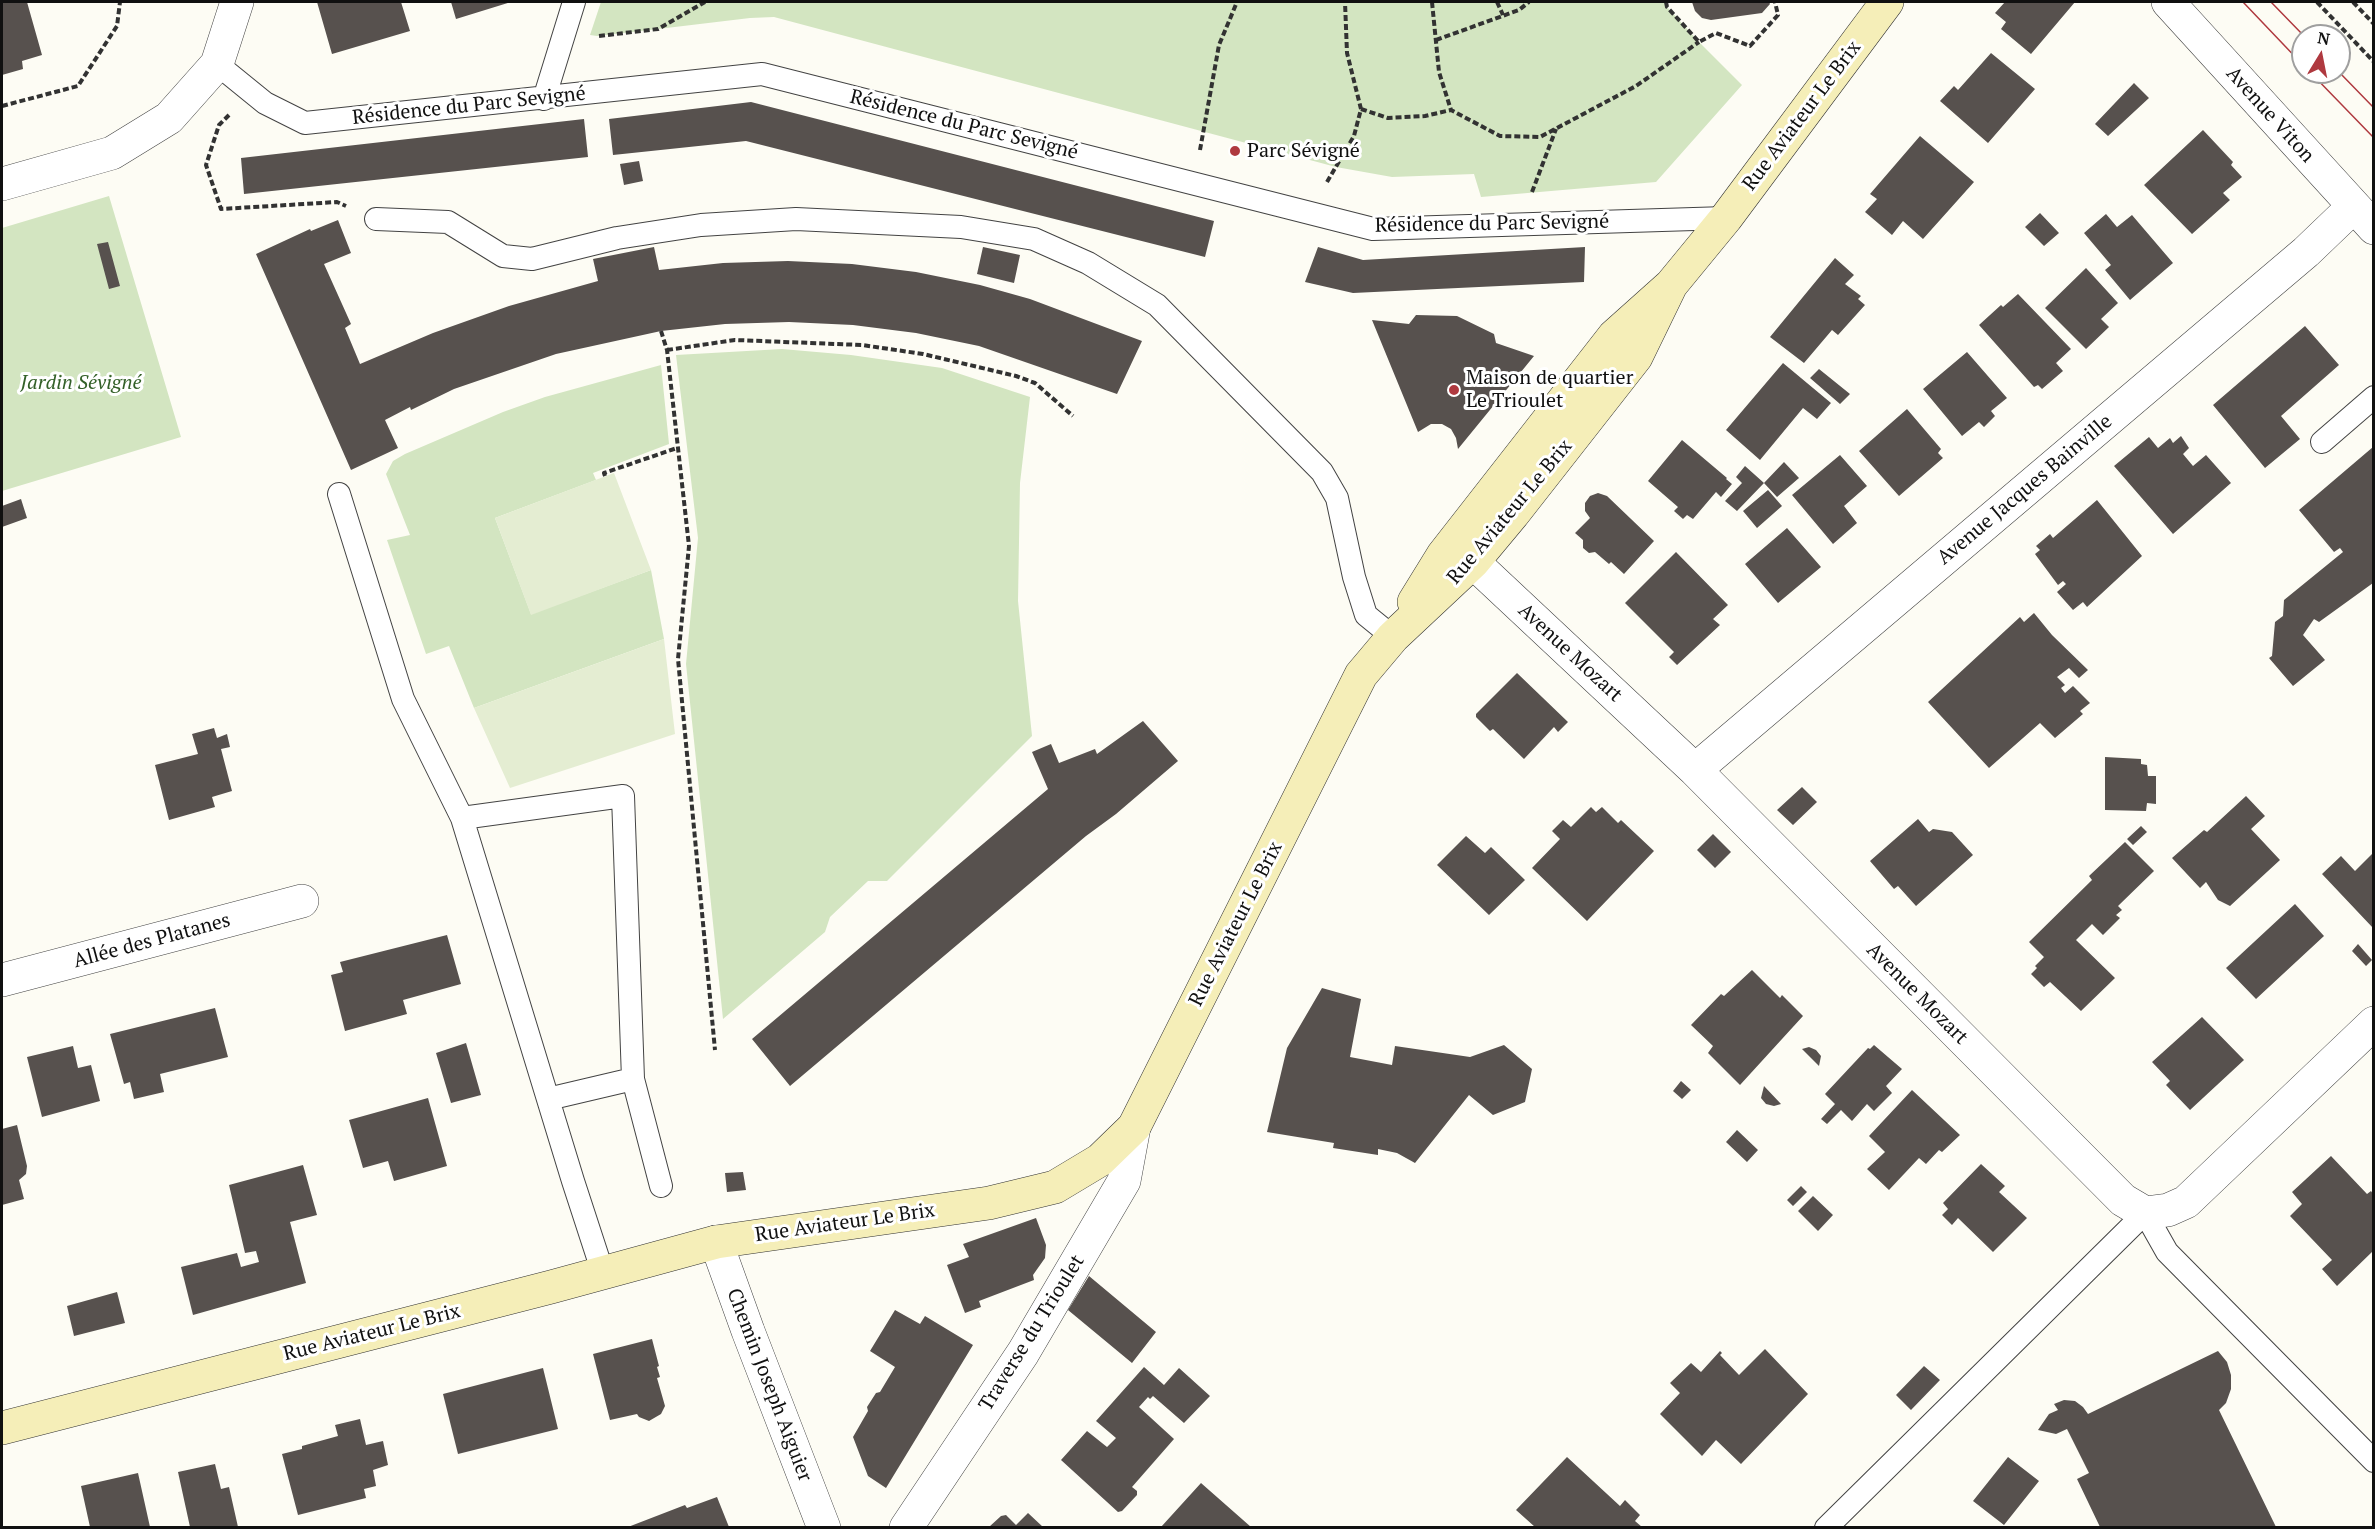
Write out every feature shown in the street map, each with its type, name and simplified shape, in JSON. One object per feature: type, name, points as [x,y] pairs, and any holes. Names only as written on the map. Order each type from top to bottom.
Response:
[{"type":"main road","name":"Rue Aviateur Le Brix","points":[[1394,638],[1443,555],[1614,336],[1671,285],[1726,218],[1887,2]]},
{"type":"main road","name":"Rue Aviateur Le Brix","points":[[2,1428],[716,1242],[989,1203],[1055,1187],[1100,1160],[1134,1127],[1360,675],[1394,638],[1473,562],[1636,357],[1671,285]]},
{"type":"street","points":[[2,184],[112,153],[169,118],[217,64],[237,2]]},
{"type":"street","name":"Avenue Viton","points":[[2168,2],[2363,217]]},
{"type":"street","name":"Avenue Jacques Bainville","points":[[1695,770],[2297,260],[2363,217]]},
{"type":"street","name":"Avenue Mozart","points":[[1473,562],[1695,770],[2122,1200],[2145,1213]]},
{"type":"street","name":"Allée des Platanes","points":[[2,980],[302,901]]},
{"type":"street","points":[[2145,1213],[2168,1210],[2186,1202],[2373,1023]]},
{"type":"street","name":"Traverse du Trioulet","points":[[906,1527],[1023,1353],[1124,1181],[1134,1127]]},
{"type":"street","name":"Chemin Joseph Aiguier","points":[[716,1242],[747,1330],[824,1527]]},
{"type":"lane","points":[[544,99],[574,2]]},
{"type":"lane","name":"Résidence du Parc Sevigné","points":[[217,64],[265,103],[305,123],[762,74],[1373,228],[1726,218]]},
{"type":"lane","points":[[376,219],[448,222],[503,256],[532,259],[617,238],[701,225],[796,219],[961,227],[1034,239],[1088,263],[1157,305],[1322,472],[1337,498],[1354,577],[1366,615],[1394,638]]},
{"type":"lane","points":[[2322,442],[2373,397]]},
{"type":"lane","points":[[339,495],[403,699],[462,818],[603,1273]]},
{"type":"lane","points":[[462,818],[623,796],[633,1079],[661,1186]]},
{"type":"lane","points":[[548,1100],[633,1079]]},
{"type":"lane","points":[[1826,1527],[2145,1213],[2167,1252],[2373,1461]]},
{"type":"path","points":[[2,106],[78,86],[117,27],[120,2]]},
{"type":"path","points":[[565,31],[597,36],[658,29],[705,2]]},
{"type":"path","points":[[1195,183],[1219,45],[1237,2]]},
{"type":"path","points":[[1309,212],[1354,136],[1361,109],[1347,53],[1346,2]]},
{"type":"path","points":[[1432,2],[1439,72],[1451,110]]},
{"type":"path","points":[[1497,2],[1503,15]]},
{"type":"path","points":[[1436,40],[1519,10],[1529,2]]},
{"type":"path","points":[[1666,2],[1667,7],[1699,42]]},
{"type":"path","points":[[1361,109],[1388,118],[1425,117],[1451,110],[1500,136],[1540,137],[1636,86],[1699,42],[1716,33],[1750,46],[1778,15],[1775,2]]},
{"type":"path","points":[[2317,2],[2373,62]]},
{"type":"path","points":[[2353,2],[2373,24]]},
{"type":"path","points":[[251,93],[219,125],[206,165],[221,209],[337,202],[376,219]]},
{"type":"path","points":[[1520,224],[1557,128]]},
{"type":"path","points":[[661,331],[667,350],[689,546],[678,659],[715,1050]]},
{"type":"path","points":[[667,350],[735,340],[862,345],[923,354],[1016,376],[1035,383],[1073,416]]},
{"type":"path","points":[[605,476],[604,473],[677,448]]},
{"type":"green space","points":[[601,2],[1666,2],[1667,7],[1699,42],[1742,85],[1656,182],[1481,197],[1474,174],[1392,177],[1336,167],[774,17],[590,35]]},
{"type":"green space","name":"Jardin Sévigné","points":[[109,196],[181,437],[2,491],[2,228]]},
{"type":"green space","points":[[782,349],[851,355],[942,368],[1030,397],[1020,483],[1018,601],[1032,736],[887,881],[868,881],[830,917],[825,932],[723,1019],[686,664],[698,538],[676,355]]},
{"type":"green space","points":[[661,365],[669,444],[593,473],[596,480],[495,518],[531,614],[651,570],[664,639],[474,708],[449,646],[426,654],[387,540],[410,535],[386,474],[393,461],[503,412],[545,397]]},
{"type":"green space","points":[[614,473],[651,570],[531,615],[495,518]]},
{"type":"green space","points":[[664,639],[675,734],[510,788],[474,708]]},
{"type":"building","points":[[2,2],[27,2],[42,55],[22,61],[23,69],[2,75]]},
{"type":"building","points":[[317,2],[401,2],[410,31],[332,54]]},
{"type":"building","points":[[451,2],[511,2],[456,19]]},
{"type":"building","points":[[1692,2],[1769,2],[1770,4],[1762,13],[1711,20],[1702,18],[1695,11]]},
{"type":"building","points":[[2005,2],[2075,2],[2031,54],[2001,29],[2006,22],[1995,13]]},
{"type":"building","points":[[1991,53],[2035,89],[1988,143],[1940,101],[1954,86],[1958,90]]},
{"type":"building","points":[[2134,83],[2149,98],[2108,136],[2095,124]]},
{"type":"building","points":[[751,102],[1214,221],[1205,257],[746,141],[613,155],[609,119]]},
{"type":"building","points":[[584,119],[588,157],[244,194],[241,158]]},
{"type":"building","points":[[2203,130],[2233,162],[2231,165],[2242,177],[2223,193],[2230,200],[2192,234],[2144,185]]},
{"type":"building","points":[[1920,136],[1974,182],[1923,239],[1903,221],[1892,235],[1865,212],[1877,199],[1870,194]]},
{"type":"building","points":[[639,161],[643,181],[624,185],[620,164]]},
{"type":"building","points":[[2040,213],[2059,233],[2044,246],[2025,227]]},
{"type":"building","points":[[2106,214],[2117,227],[2132,215],[2173,263],[2130,300],[2105,270],[2111,265],[2084,233]]},
{"type":"building","points":[[338,220],[351,253],[324,264],[351,324],[345,328],[360,364],[433,333],[509,306],[598,281],[593,259],[654,247],[659,270],[723,263],[788,261],[852,264],[916,272],[980,285],[1030,299],[1142,341],[1117,394],[979,346],[916,333],[853,325],[789,322],[725,324],[661,331],[556,354],[454,389],[411,410],[410,407],[385,420],[398,448],[351,470],[256,254],[310,229],[311,231]]},
{"type":"building","points":[[108,242],[120,286],[109,289],[97,244]]},
{"type":"building","points":[[983,247],[1020,255],[1014,283],[977,274]]},
{"type":"building","points":[[1318,247],[1363,260],[1585,247],[1584,282],[1353,293],[1305,282]]},
{"type":"building","points":[[1835,258],[1854,275],[1845,284],[1861,296],[1858,299],[1865,305],[1838,335],[1832,330],[1804,363],[1770,337]]},
{"type":"building","points":[[2086,268],[2118,303],[2101,319],[2109,327],[2086,349],[2045,308]]},
{"type":"building","points":[[2018,294],[2071,349],[2056,363],[2063,371],[2042,389],[2038,385],[2034,387],[1979,325],[2001,305],[2003,307]]},
{"type":"building","name":"Maison de quartier Le Trioulet","points":[[1416,315],[1457,316],[1494,334],[1496,343],[1534,356],[1458,449],[1451,429],[1442,424],[1431,424],[1418,432],[1372,320],[1409,324]]},
{"type":"building","points":[[2305,326],[2339,365],[2281,416],[2300,439],[2265,468],[2213,405]]},
{"type":"building","points":[[1967,352],[2007,398],[1991,411],[1995,416],[1984,427],[1979,422],[1962,436],[1923,389]]},
{"type":"building","points":[[1783,363],[1831,403],[1817,419],[1803,408],[1760,460],[1726,430]]},
{"type":"building","points":[[1819,369],[1850,394],[1840,404],[1810,378]]},
{"type":"building","points":[[1907,409],[1941,449],[1938,453],[1943,458],[1899,496],[1859,451]]},
{"type":"building","points":[[2181,436],[2189,448],[2183,454],[2193,466],[2206,455],[2231,483],[2173,534],[2114,466],[2149,437],[2158,448],[2170,438],[2173,443]]},
{"type":"building","points":[[1682,440],[1732,484],[1721,497],[1716,492],[1693,519],[1687,515],[1683,519],[1674,511],[1678,507],[1648,481]]},
{"type":"building","points":[[2373,447],[2373,583],[2319,622],[2314,619],[2303,635],[2325,660],[2293,686],[2269,658],[2272,656],[2275,622],[2283,616],[2284,600],[2343,552],[2340,548],[2334,552],[2299,510]]},
{"type":"building","points":[[1840,455],[1867,486],[1844,506],[1857,523],[1833,544],[1792,495]]},
{"type":"building","points":[[1784,462],[1799,478],[1777,497],[1764,483]]},
{"type":"building","points":[[1745,466],[1764,483],[1737,511],[1725,501],[1742,483],[1736,477]]},
{"type":"building","points":[[1768,490],[1782,506],[1757,528],[1743,511]]},
{"type":"building","points":[[1598,493],[1607,496],[1654,541],[1624,574],[1611,562],[1609,564],[1595,552],[1589,553],[1583,548],[1583,540],[1575,533],[1590,518],[1585,511],[1585,503],[1590,496]]},
{"type":"building","points":[[21,499],[27,518],[2,527],[2,506]]},
{"type":"building","points":[[2097,500],[2142,556],[2087,607],[2083,602],[2073,610],[2057,592],[2066,584],[2063,581],[2058,585],[2035,554],[2040,550],[2036,546],[2050,534],[2053,538]]},
{"type":"building","points":[[1787,528],[1821,567],[1778,603],[1745,564]]},
{"type":"building","points":[[1676,552],[1728,605],[1713,619],[1720,625],[1677,665],[1669,657],[1674,652],[1625,603]]},
{"type":"building","points":[[2034,613],[2052,635],[2088,670],[2079,678],[2069,668],[2057,677],[2065,685],[2061,688],[2065,693],[2073,686],[2090,703],[2080,711],[2083,714],[2055,738],[2040,723],[1989,768],[1928,702],[2020,617],[2024,622]]},
{"type":"building","points":[[1517,673],[1568,722],[1558,732],[1554,727],[1524,759],[1493,729],[1490,731],[1476,717],[1476,714]]},
{"type":"building","points":[[1143,721],[1178,761],[790,1086],[752,1039],[1048,789],[1032,752],[1051,744],[1059,763],[1095,749],[1097,754]]},
{"type":"building","points":[[214,728],[217,738],[227,734],[230,747],[221,749],[232,791],[212,797],[215,807],[169,820],[155,765],[198,754],[192,734]]},
{"type":"building","points":[[2105,757],[2141,759],[2141,764],[2147,765],[2148,776],[2156,776],[2156,804],[2147,803],[2146,811],[2105,810]]},
{"type":"building","points":[[1802,787],[1817,802],[1793,825],[1777,810]]},
{"type":"building","points":[[2246,796],[2265,816],[2251,829],[2280,860],[2230,906],[2218,900],[2206,882],[2200,888],[2172,858],[2204,830],[2207,832]]},
{"type":"building","points":[[1591,807],[1596,812],[1602,807],[1618,823],[1621,820],[1654,851],[1587,921],[1532,868],[1560,839],[1552,831],[1563,820],[1571,827]]},
{"type":"building","points":[[1918,819],[1929,832],[1933,829],[1952,832],[1973,855],[1916,906],[1898,886],[1894,889],[1870,861]]},
{"type":"building","points":[[2141,826],[2147,832],[2133,845],[2127,839]]},
{"type":"building","points":[[1713,834],[1731,852],[1715,868],[1697,850]]},
{"type":"building","points":[[1466,836],[1485,853],[1491,847],[1525,880],[1489,915],[1437,865]]},
{"type":"building","points":[[2125,842],[2154,871],[2118,906],[2122,910],[2116,915],[2120,918],[2103,935],[2092,924],[2076,940],[2115,978],[2081,1011],[2050,982],[2044,987],[2031,974],[2044,957],[2029,942],[2092,880],[2089,876]]},
{"type":"building","points":[[2373,853],[2373,928],[2322,874],[2341,856],[2355,871]]},
{"type":"building","points":[[2295,904],[2324,936],[2256,999],[2226,968]]},
{"type":"building","points":[[447,935],[461,984],[403,1000],[407,1014],[345,1031],[331,975],[343,972],[340,962]]},
{"type":"building","points":[[2358,944],[2372,960],[2366,966],[2352,951]]},
{"type":"building","points":[[1752,970],[1780,998],[1782,995],[1803,1016],[1740,1085],[1708,1053],[1713,1046],[1691,1025],[1721,994],[1724,996]]},
{"type":"building","points":[[1322,988],[1361,999],[1350,1057],[1392,1065],[1395,1046],[1470,1057],[1504,1045],[1532,1069],[1525,1102],[1493,1115],[1469,1095],[1415,1163],[1397,1153],[1378,1149],[1378,1155],[1333,1148],[1334,1143],[1267,1132],[1287,1048]]},
{"type":"building","points":[[215,1008],[228,1057],[160,1074],[164,1092],[134,1099],[130,1082],[124,1084],[110,1034]]},
{"type":"building","points":[[2202,1017],[2244,1060],[2190,1110],[2166,1085],[2170,1081],[2152,1062]]},
{"type":"building","points":[[466,1043],[481,1095],[451,1103],[436,1053]]},
{"type":"building","points":[[1874,1045],[1902,1069],[1886,1086],[1892,1093],[1874,1111],[1867,1104],[1852,1121],[1841,1110],[1827,1124],[1821,1119],[1835,1104],[1825,1094],[1868,1048]]},
{"type":"building","points":[[73,1046],[78,1068],[91,1065],[100,1101],[42,1117],[27,1057]]},
{"type":"building","points":[[1809,1047],[1821,1056],[1819,1066],[1802,1049]]},
{"type":"building","points":[[1681,1081],[1691,1090],[1682,1099],[1673,1091]]},
{"type":"building","points":[[1764,1086],[1781,1104],[1774,1106],[1766,1104],[1761,1098]]},
{"type":"building","points":[[1912,1090],[1960,1135],[1942,1152],[1939,1150],[1926,1164],[1919,1158],[1889,1190],[1867,1169],[1885,1152],[1869,1136]]},
{"type":"building","points":[[428,1098],[447,1166],[394,1181],[388,1161],[363,1168],[349,1120]]},
{"type":"building","points":[[17,1125],[27,1166],[26,1174],[19,1180],[24,1199],[2,1205],[2,1129]]},
{"type":"building","points":[[1737,1130],[1758,1150],[1747,1162],[1726,1142]]},
{"type":"building","points":[[2331,1156],[2367,1194],[2371,1191],[2373,1194],[2373,1251],[2337,1286],[2322,1269],[2332,1260],[2290,1216],[2302,1204],[2292,1192]]},
{"type":"building","points":[[1981,1164],[2005,1186],[1999,1192],[2027,1218],[1993,1252],[1958,1218],[1952,1225],[1942,1215],[1948,1209],[1943,1203]]},
{"type":"building","points":[[303,1165],[317,1215],[290,1222],[306,1283],[193,1315],[181,1267],[237,1253],[241,1267],[259,1262],[256,1251],[245,1253],[229,1185]]},
{"type":"building","points":[[743,1172],[746,1190],[727,1192],[725,1173]]},
{"type":"building","points":[[1801,1186],[1807,1192],[1793,1206],[1787,1200]]},
{"type":"building","points":[[1813,1196],[1833,1215],[1818,1231],[1798,1211]]},
{"type":"building","points":[[1036,1218],[1046,1245],[1045,1258],[1033,1275],[1034,1280],[979,1301],[981,1307],[965,1313],[947,1265],[969,1257],[963,1244]]},
{"type":"building","points":[[1089,1276],[1156,1332],[1132,1363],[1068,1310]]},
{"type":"building","points":[[117,1292],[125,1323],[74,1336],[67,1306]]},
{"type":"building","points":[[895,1310],[920,1324],[925,1316],[973,1345],[886,1488],[868,1476],[853,1437],[868,1411],[867,1407],[876,1393],[880,1392],[895,1367],[870,1351]]},
{"type":"building","points":[[652,1339],[659,1366],[657,1367],[660,1377],[657,1378],[665,1406],[661,1414],[649,1421],[637,1414],[610,1420],[593,1354]]},
{"type":"building","points":[[1765,1349],[1808,1394],[1741,1464],[1716,1440],[1702,1456],[1660,1414],[1680,1393],[1670,1383],[1691,1363],[1701,1372],[1720,1351],[1722,1353],[1720,1355],[1739,1375]]},
{"type":"building","points":[[2218,1351],[2227,1362],[2231,1375],[2231,1389],[2226,1403],[2219,1410],[2276,1527],[2100,1527],[2077,1479],[2089,1473],[2067,1429],[2056,1434],[2038,1430],[2049,1414],[2058,1410],[2054,1404],[2064,1400],[2075,1401],[2088,1414]]},
{"type":"building","points":[[1924,1366],[1940,1380],[1911,1410],[1896,1395]]},
{"type":"building","points":[[1144,1367],[1164,1385],[1179,1368],[1210,1396],[1184,1423],[1153,1396],[1150,1399],[1148,1397],[1139,1407],[1174,1439],[1132,1487],[1137,1491],[1137,1495],[1122,1511],[1118,1512],[1061,1460],[1087,1431],[1107,1447],[1116,1438],[1096,1421]]},
{"type":"building","points":[[543,1368],[558,1429],[458,1454],[443,1394]]},
{"type":"building","points":[[360,1419],[366,1445],[383,1441],[388,1465],[373,1470],[376,1486],[364,1489],[366,1498],[298,1515],[282,1454],[338,1436],[335,1425]]},
{"type":"building","points":[[1567,1457],[1620,1506],[1625,1500],[1640,1515],[1635,1521],[1642,1527],[1535,1527],[1516,1510]]},
{"type":"building","points":[[2008,1457],[2039,1481],[2004,1525],[1973,1501]]},
{"type":"building","points":[[215,1464],[221,1489],[229,1487],[238,1527],[190,1527],[178,1472]]},
{"type":"building","points":[[138,1473],[150,1527],[90,1527],[81,1486]]},
{"type":"building","points":[[1201,1483],[1251,1527],[1161,1527]]},
{"type":"building","points":[[717,1497],[729,1527],[628,1527],[685,1505],[687,1508]]},
{"type":"building","points":[[1028,1513],[1043,1527],[989,1527],[1001,1516],[1006,1515],[1016,1525]]},
{"type":"tram line","points":[[2243,2],[2291,52]]},
{"type":"tram line","points":[[2271,2],[2292,24]]},
{"type":"tram line","points":[[2322,84],[2374,138]]},
{"type":"tram line","points":[[2351,84],[2374,108]]},
{"type":"place","name":"Parc Sévigné","points":[[1235,151]]},
{"type":"place","name":"Maison de quartier Le Trioulet","points":[[1454,390]]}]
